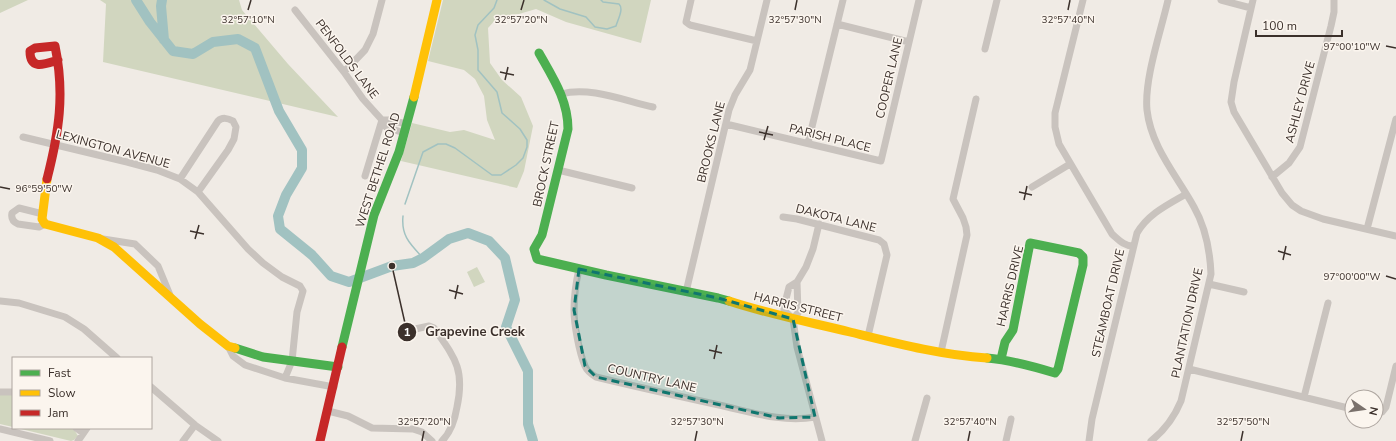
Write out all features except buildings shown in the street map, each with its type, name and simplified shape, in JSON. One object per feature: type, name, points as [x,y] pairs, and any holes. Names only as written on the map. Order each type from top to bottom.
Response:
[{"type":"street","points":[[344,72],[365,50],[373,34],[382,0]]},
{"type":"street","name":"WEST BETHEL ROAD","points":[[320,441],[374,215],[399,152],[406,129],[436,0]]},
{"type":"street","name":"BROOKS LANE","points":[[686,292],[726,124],[735,95],[750,70],[767,0]]},
{"type":"street","points":[[808,143],[843,0]]},
{"type":"street","name":"COOPER LANE","points":[[881,161],[919,0]]},
{"type":"street","points":[[985,49],[997,0]]},
{"type":"street","points":[[1082,0],[1055,113],[1055,128],[1059,144],[1112,234],[1127,246],[1133,246]]},
{"type":"street","name":"PLANTATION DRIVE","points":[[1151,441],[1168,425],[1177,411],[1181,401],[1211,274],[1208,242],[1203,226],[1195,208],[1162,156],[1153,135],[1147,109],[1148,87],[1168,0]]},
{"type":"street","points":[[1220,0],[1251,8]]},
{"type":"street","points":[[1253,0],[1234,82],[1231,102],[1234,112],[1272,177],[1292,205],[1301,211],[1323,219],[1396,236]]},
{"type":"street","name":"ASHLEY DRIVE","points":[[1272,177],[1289,163],[1300,147],[1331,26],[1334,12],[1334,0]]},
{"type":"street","points":[[690,2],[686,22],[690,26],[757,41]]},
{"type":"street","name":"PENFOLDS LANE","points":[[295,10],[386,127],[406,129]]},
{"type":"street","points":[[837,24],[909,42]]},
{"type":"street","points":[[58,60],[42,64],[32,63],[30,51],[35,48],[55,46],[58,60],[61,94],[56,144],[46,183],[43,219],[98,238],[135,244],[158,266],[171,298]]},
{"type":"street","name":"BROCK STREET","points":[[537,259],[534,249],[542,235],[568,129],[569,119],[564,99],[539,53]]},
{"type":"street","points":[[561,94],[571,91],[588,92],[653,107]]},
{"type":"street","points":[[941,352],[967,235],[966,228],[954,199],[976,99]]},
{"type":"street","points":[[180,179],[220,119],[224,118],[233,121],[236,128],[234,139],[228,150],[198,192]]},
{"type":"street","points":[[1367,229],[1392,150],[1396,119]]},
{"type":"street","points":[[365,176],[382,120]]},
{"type":"street","name":"PARISH PLACE","points":[[726,124],[881,161]]},
{"type":"street","name":"LEXINGTON AVENUE","points":[[23,137],[158,170],[180,179],[198,192],[248,249],[282,277],[300,286],[303,291],[297,312],[292,361],[285,378]]},
{"type":"street","points":[[1032,187],[1070,164]]},
{"type":"street","points":[[558,170],[632,188]]},
{"type":"street","name":"STEAMBOAT DRIVE","points":[[1089,441],[1092,419],[1133,246],[1140,228],[1150,216],[1186,194]]},
{"type":"street","name":"DAKOTA LANE","points":[[783,217],[819,224],[879,240],[886,249],[887,254],[868,336]]},
{"type":"street","points":[[819,224],[813,249],[806,267],[797,282],[789,287],[784,310],[793,319],[797,347],[822,441]]},
{"type":"street","points":[[98,238],[114,247],[200,324],[228,346],[264,357],[338,367]]},
{"type":"street","name":"HARRIS DRIVE","points":[[1001,359],[1005,342],[1013,330],[1030,243],[1079,253],[1083,257],[1083,265],[1058,368],[1055,373]]},
{"type":"street","name":"HARRIS STREET","points":[[537,259],[718,298],[756,310],[868,336],[960,356],[1001,359],[1027,364],[1055,373]]},
{"type":"street","name":"COUNTRY LANE","points":[[579,269],[574,314],[585,366],[590,373],[596,377],[779,418],[802,420],[815,417]]},
{"type":"street","points":[[793,319],[798,313],[797,282]]},
{"type":"street","points":[[1209,284],[1244,292]]},
{"type":"street","points":[[0,301],[19,302],[65,317],[84,329],[116,357]]},
{"type":"street","points":[[1304,397],[1328,303]]},
{"type":"street","points":[[406,331],[429,326],[434,328],[454,357],[460,373],[460,393],[455,419],[442,441]]},
{"type":"street","points":[[228,346],[233,356],[244,365],[285,378],[334,387]]},
{"type":"street","points":[[1384,409],[1386,407],[1396,366]]},
{"type":"street","points":[[1189,369],[1344,406]]},
{"type":"street","points":[[152,388],[195,425],[218,441]]},
{"type":"street","points":[[0,392],[12,392]]},
{"type":"street","points":[[915,441],[927,398]]},
{"type":"street","points":[[328,411],[348,416],[372,428],[414,429],[422,432],[432,441]]},
{"type":"street","points":[[1006,441],[1011,419]]},
{"type":"street","points":[[183,441],[195,425]]},
{"type":"street","points":[[0,429],[50,441]]},
{"type":"street","points":[[78,441],[85,431]]},
{"type":"highlighted area","points":[[579,269],[718,298],[793,319],[815,417],[779,418],[596,377],[585,366],[574,310]]},
{"type":"green space","points":[[0,0],[28,0],[0,13]]},
{"type":"green space","points":[[100,0],[239,0],[242,10],[288,64],[338,117],[103,62],[106,4]]},
{"type":"green space","points":[[443,0],[651,0],[641,43],[566,22],[536,9],[519,14],[498,17],[488,28],[490,63],[502,80],[521,97],[533,126],[524,171],[517,188],[401,161],[412,123],[450,132],[464,130],[495,140],[487,120],[484,96],[475,79],[464,70],[428,61]]},
{"type":"green space","points":[[477,267],[485,282],[474,287],[467,272]]},
{"type":"green space","points":[[0,395],[12,395],[12,427],[0,424]]},
{"type":"green space","points":[[21,429],[72,429],[78,436],[71,441]]},
{"type":"waterway","points":[[136,0],[150,22],[173,51],[193,54],[213,42],[238,39],[255,48],[279,111],[302,150],[302,168],[286,195],[278,216],[280,229],[312,255],[331,276],[349,282],[392,266],[413,263],[423,258],[449,239],[468,233],[489,241],[505,258],[515,300],[506,327],[528,371],[528,424],[533,441]]},
{"type":"waterway","points":[[162,0],[161,6],[164,40]]},
{"type":"waterway","points":[[405,204],[423,152],[438,144],[446,144],[455,148],[492,175],[501,175],[516,165],[523,158],[527,147],[527,140],[520,129],[502,113],[497,92],[478,70],[478,50],[475,35],[478,25],[494,8],[497,0]]},
{"type":"waterway","points":[[544,0],[560,9],[586,17],[595,27],[607,29],[616,26],[621,11],[619,4],[603,2],[601,0]]},
{"type":"waterway","points":[[403,216],[403,229],[407,239],[423,258]]},
{"type":"traffic: fast","points":[[539,53],[563,99],[568,129],[542,235],[534,249],[537,259],[729,301]]},
{"type":"traffic: fast","points":[[342,347],[374,215],[399,152],[414,97]]},
{"type":"traffic: fast","points":[[987,358],[1005,360],[1055,373],[1058,369],[1083,265],[1083,257],[1079,253],[1030,243],[1013,330],[1005,342],[1001,359]]},
{"type":"traffic: fast","points":[[235,348],[263,357],[338,367]]},
{"type":"traffic: slow","points":[[414,97],[437,0]]},
{"type":"traffic: slow","points":[[47,179],[42,219],[45,224],[98,238],[114,247],[200,324],[228,346],[235,348]]},
{"type":"traffic: slow","points":[[729,301],[774,314],[901,344],[953,354],[987,358]]},
{"type":"traffic: jam","points":[[47,179],[55,145],[59,113],[60,80],[58,64],[55,46],[35,48],[30,51],[31,57],[35,64],[43,64],[53,62],[58,60]]},
{"type":"traffic: jam","points":[[320,441],[342,347]]},
{"type":"place","name":"Grapevine Creek","points":[[392,266]]}]
